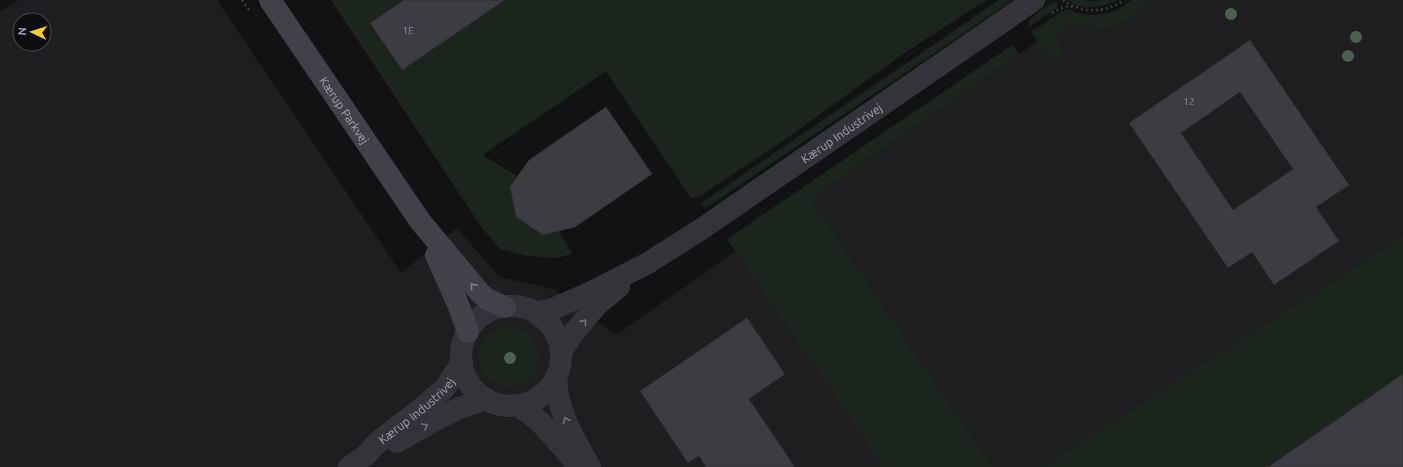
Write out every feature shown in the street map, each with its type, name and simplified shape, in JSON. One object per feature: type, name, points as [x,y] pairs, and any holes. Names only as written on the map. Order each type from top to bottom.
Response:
[{"type":"street","name":"Kærup Parkvej","points":[[270,0],[420,221],[480,293],[487,299],[505,307]]},
{"type":"street","name":"Kærup Industrivej","points":[[536,313],[553,309],[648,263],[703,228],[1034,0]]},
{"type":"street","name":"Kærup Parkvej","points":[[420,221],[446,274],[468,332]]},
{"type":"street","name":"Kærup Industrivej","points":[[561,353],[571,336],[597,305],[648,263]]},
{"type":"street","points":[[521,307],[536,313],[549,323],[558,341],[561,353],[559,370],[556,378],[546,391],[526,404],[502,405],[487,399],[474,389],[463,369],[462,347],[468,332],[482,315],[497,308],[521,307]]},
{"type":"street","name":"Kærup Industrivej","points":[[357,461],[378,442],[445,388],[462,362]]},
{"type":"street","points":[[556,378],[562,410],[574,438],[590,467]]},
{"type":"street","name":"Kærup Industrivej","points":[[357,461],[384,449],[458,408],[487,399]]},
{"type":"street","points":[[518,405],[540,422],[580,467]]},
{"type":"path","points":[[1063,0],[1074,7],[1091,10],[1116,6],[1124,0]]},
{"type":"shaded area","points":[[18,0],[217,0],[401,273],[457,228],[499,277],[553,289],[616,335],[1038,41],[1044,52],[1064,50],[1055,36],[1071,25],[1102,29],[1124,23],[1137,14],[1150,0],[1403,0],[1403,467],[0,467],[0,12]]},
{"type":"shaded area","points":[[331,0],[986,0],[906,52],[787,138],[697,198],[691,198],[606,71],[483,155],[517,176],[510,187],[516,217],[543,235],[559,231],[572,253],[559,258],[527,256],[500,249],[482,228]]},
{"type":"shaded area","points":[[999,0],[1013,0],[709,206],[705,207],[701,203]]},
{"type":"shaded area","points":[[1068,0],[1084,0],[1092,2],[1102,0],[1118,0],[1106,5],[1085,7],[1073,4]]},
{"type":"shaded area","points":[[1131,0],[1150,0],[1137,14],[1124,23],[1102,29],[1071,25],[1055,36],[1064,51],[1055,56],[1044,52],[1031,32],[1066,9],[1078,13],[1099,15],[1120,9]]},
{"type":"shaded area","points":[[1056,1],[1058,7],[1029,27],[1029,21],[1032,18]]},
{"type":"shaded area","points":[[1012,45],[1019,54],[810,199],[991,467],[884,467],[727,239]]},
{"type":"shaded area","points":[[1403,237],[1403,374],[1268,467],[1043,467]]},
{"type":"shaded area","points":[[509,327],[526,332],[534,340],[539,357],[534,374],[526,382],[509,387],[492,382],[484,374],[479,357],[484,340],[492,332]]},
{"type":"building","points":[[404,0],[505,0],[402,70],[370,23]]},
{"type":"building","points":[[1250,40],[1349,185],[1316,207],[1339,241],[1274,285],[1252,252],[1228,268],[1129,123]],"holes":[[[1240,92],[1293,169],[1233,210],[1181,133]]]},
{"type":"building","points":[[606,107],[652,174],[575,227],[543,235],[516,217],[510,187],[529,160]]},
{"type":"building","points":[[747,318],[785,374],[749,399],[795,467],[706,467],[699,456],[688,463],[640,391]]},
{"type":"building","points":[[1403,374],[1403,467],[1268,467]]}]
